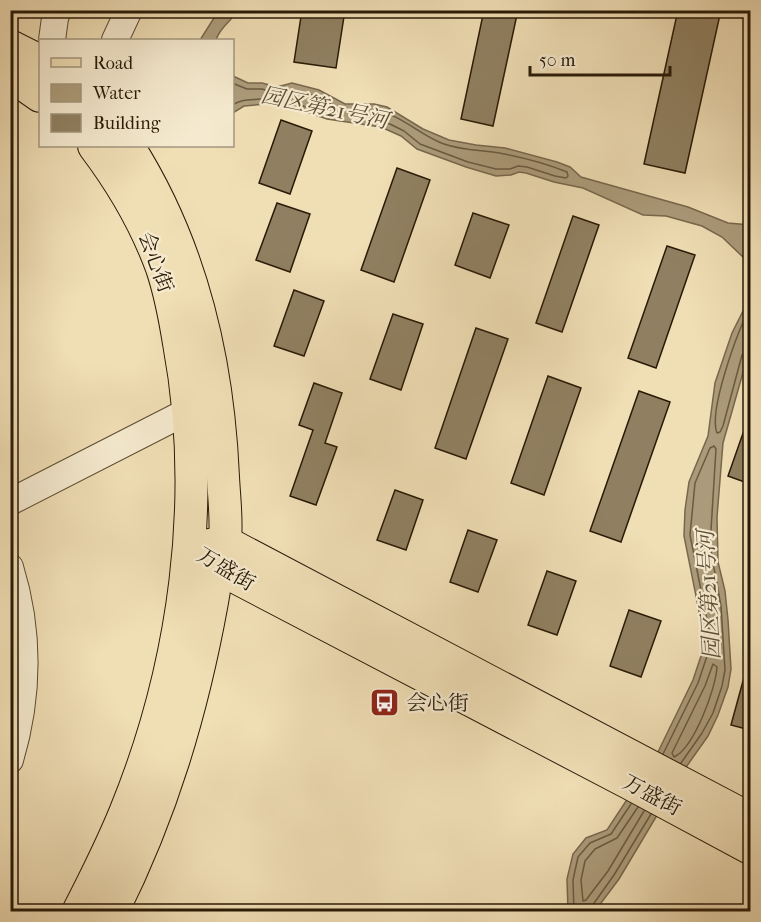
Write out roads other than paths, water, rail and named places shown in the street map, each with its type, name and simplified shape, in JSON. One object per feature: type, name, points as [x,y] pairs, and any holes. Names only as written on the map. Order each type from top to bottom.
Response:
[{"type":"main road","points":[[10,46],[39,61]]},
{"type":"main road","points":[[10,75],[39,95]]},
{"type":"main road","name":"会心街","points":[[95,147],[110,166],[146,229],[162,269],[174,315],[223,458],[222,555],[198,670],[177,754],[152,826],[112,912]]},
{"type":"main road","name":"会心街","points":[[78,912],[105,860],[125,813],[155,724],[178,628],[189,549],[192,484],[204,406],[204,328],[191,279],[160,202],[129,147]]},
{"type":"main road","name":"万盛街","points":[[189,549],[222,555],[675,793],[750,848]]},
{"type":"main road","name":"万盛街","points":[[675,793],[750,819]]},
{"type":"street","points":[[52,39],[58,10]]},
{"type":"street","points":[[115,39],[129,10]]},
{"type":"street","points":[[10,502],[204,406]]},
{"type":"street","points":[[10,567],[22,618],[25,678],[21,718],[10,760]]},
{"type":"water","points":[[219,10],[237,11],[216,39],[201,39]]},
{"type":"water","name":"园区第21号河","points":[[234,76],[248,83],[262,83],[277,87],[292,83],[319,90],[345,104],[374,104],[387,107],[423,129],[449,140],[505,148],[557,162],[570,167],[581,177],[688,207],[728,223],[750,225],[750,286],[744,258],[722,237],[702,226],[666,216],[643,215],[583,188],[526,173],[496,176],[466,167],[417,149],[401,136],[381,127],[327,119],[295,108],[266,104],[244,106],[234,112]]},
{"type":"water","name":"园区第21号河","points":[[750,286],[750,348],[723,443],[717,517],[718,562],[725,591],[728,620],[731,669],[728,687],[708,736],[684,770],[619,879],[595,911],[568,911],[567,879],[573,854],[586,838],[607,830],[657,754],[693,680],[702,653],[703,631],[684,536],[685,510],[689,482],[708,436],[715,383],[732,333],[748,301]]},
{"type":"place","name":"会心街","points":[[385,703]]}]
